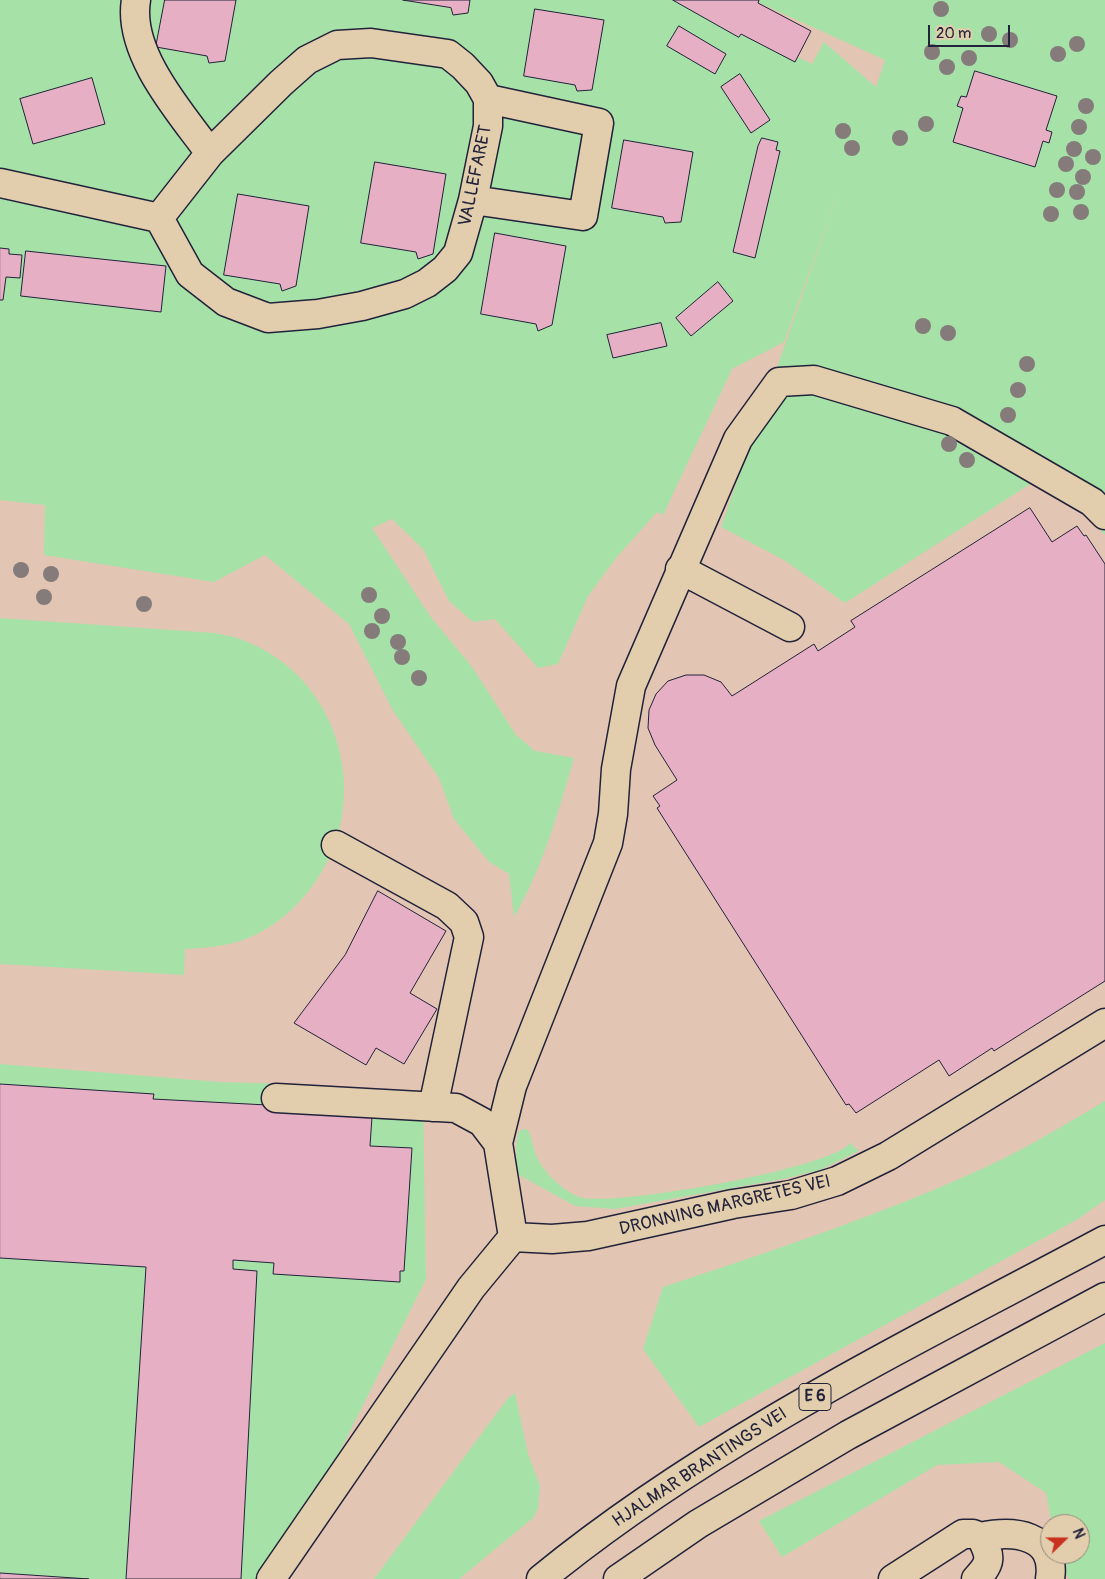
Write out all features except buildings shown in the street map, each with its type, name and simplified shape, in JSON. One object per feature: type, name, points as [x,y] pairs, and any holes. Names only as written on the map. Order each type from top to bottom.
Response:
[{"type":"main road","points":[[136,0],[134,16],[140,49],[173,101],[210,153]]},
{"type":"main road","name":"VALLEFARET","points":[[371,42],[448,54],[479,83],[488,99],[488,126],[473,200],[458,253],[445,269],[427,283],[405,294],[362,306],[318,314],[268,318],[226,302],[190,274],[159,218],[210,153],[281,82],[307,60],[337,45],[371,42]]},
{"type":"main road","points":[[473,200],[582,216],[599,123],[488,99]]},
{"type":"main road","points":[[0,183],[159,218]]},
{"type":"main road","points":[[271,1579],[471,1288],[513,1237],[498,1142],[512,1086],[608,842],[613,814],[616,769],[630,686],[738,439],[779,382],[814,380],[952,421],[1092,502],[1105,515]]},
{"type":"main road","points":[[680,569],[790,627]]},
{"type":"main road","points":[[336,845],[447,906],[464,922],[469,938],[433,1107]]},
{"type":"main road","name":"DRONNING MARGRETES VEI","points":[[513,1237],[552,1239],[588,1236],[733,1204],[814,1190],[864,1169],[888,1156],[1105,1022]]},
{"type":"main road","points":[[276,1098],[456,1108],[482,1122],[498,1142]]},
{"type":"main road","name":"HJALMAR BRANTINGS VEI","points":[[541,1579],[585,1543],[672,1482],[778,1417],[1105,1240]]},
{"type":"main road","points":[[618,1579],[698,1524],[848,1435],[1093,1306],[1105,1297]]},
{"type":"main road","points":[[894,1579],[963,1534],[973,1534],[981,1537],[1008,1532],[1030,1537],[1043,1547],[1049,1558],[1050,1579]]},
{"type":"main road","points":[[976,1579],[987,1567],[989,1553],[981,1537]]},
{"type":"green space","points":[[0,0],[679,0],[812,64],[824,42],[876,87],[885,60],[753,0],[1105,0],[1105,535],[1049,472],[845,603],[784,560],[721,527],[843,179],[784,342],[732,369],[663,515],[657,512],[616,558],[588,596],[558,664],[538,668],[495,619],[473,622],[449,601],[423,549],[392,519],[372,528],[430,616],[472,667],[516,735],[535,751],[574,758],[542,859],[514,917],[509,874],[489,862],[454,819],[439,778],[392,709],[349,624],[265,555],[214,582],[44,555],[45,505],[0,500]]},
{"type":"green space","points":[[0,618],[214,633],[240,639],[275,657],[304,682],[325,712],[338,746],[344,783],[341,820],[330,856],[310,889],[297,904],[274,924],[241,941],[225,945],[185,949],[184,975],[0,964]]},
{"type":"green space","points":[[0,1064],[220,1082],[292,1084],[423,1101],[426,1279],[276,1579],[0,1579]]},
{"type":"green space","points":[[1105,1101],[1105,1200],[1078,1219],[699,1427],[643,1349],[663,1287],[826,1232],[907,1201],[1016,1152]]},
{"type":"green space","points":[[524,1129],[528,1130],[531,1136],[536,1155],[543,1168],[554,1180],[566,1190],[579,1197],[599,1199],[632,1197],[674,1191],[720,1184],[765,1174],[805,1164],[835,1153],[850,1143],[859,1151],[820,1170],[783,1179],[615,1209],[575,1206],[519,1175],[516,1159],[517,1137],[518,1132]]},
{"type":"green space","points":[[1105,1343],[1105,1579],[1069,1579],[1060,1564],[1090,1564],[1090,1514],[1050,1514],[1046,1493],[999,1462],[937,1465],[782,1557],[759,1521]]},
{"type":"green space","points":[[515,1393],[528,1454],[540,1486],[538,1508],[533,1518],[459,1579],[374,1579],[508,1398]]}]
